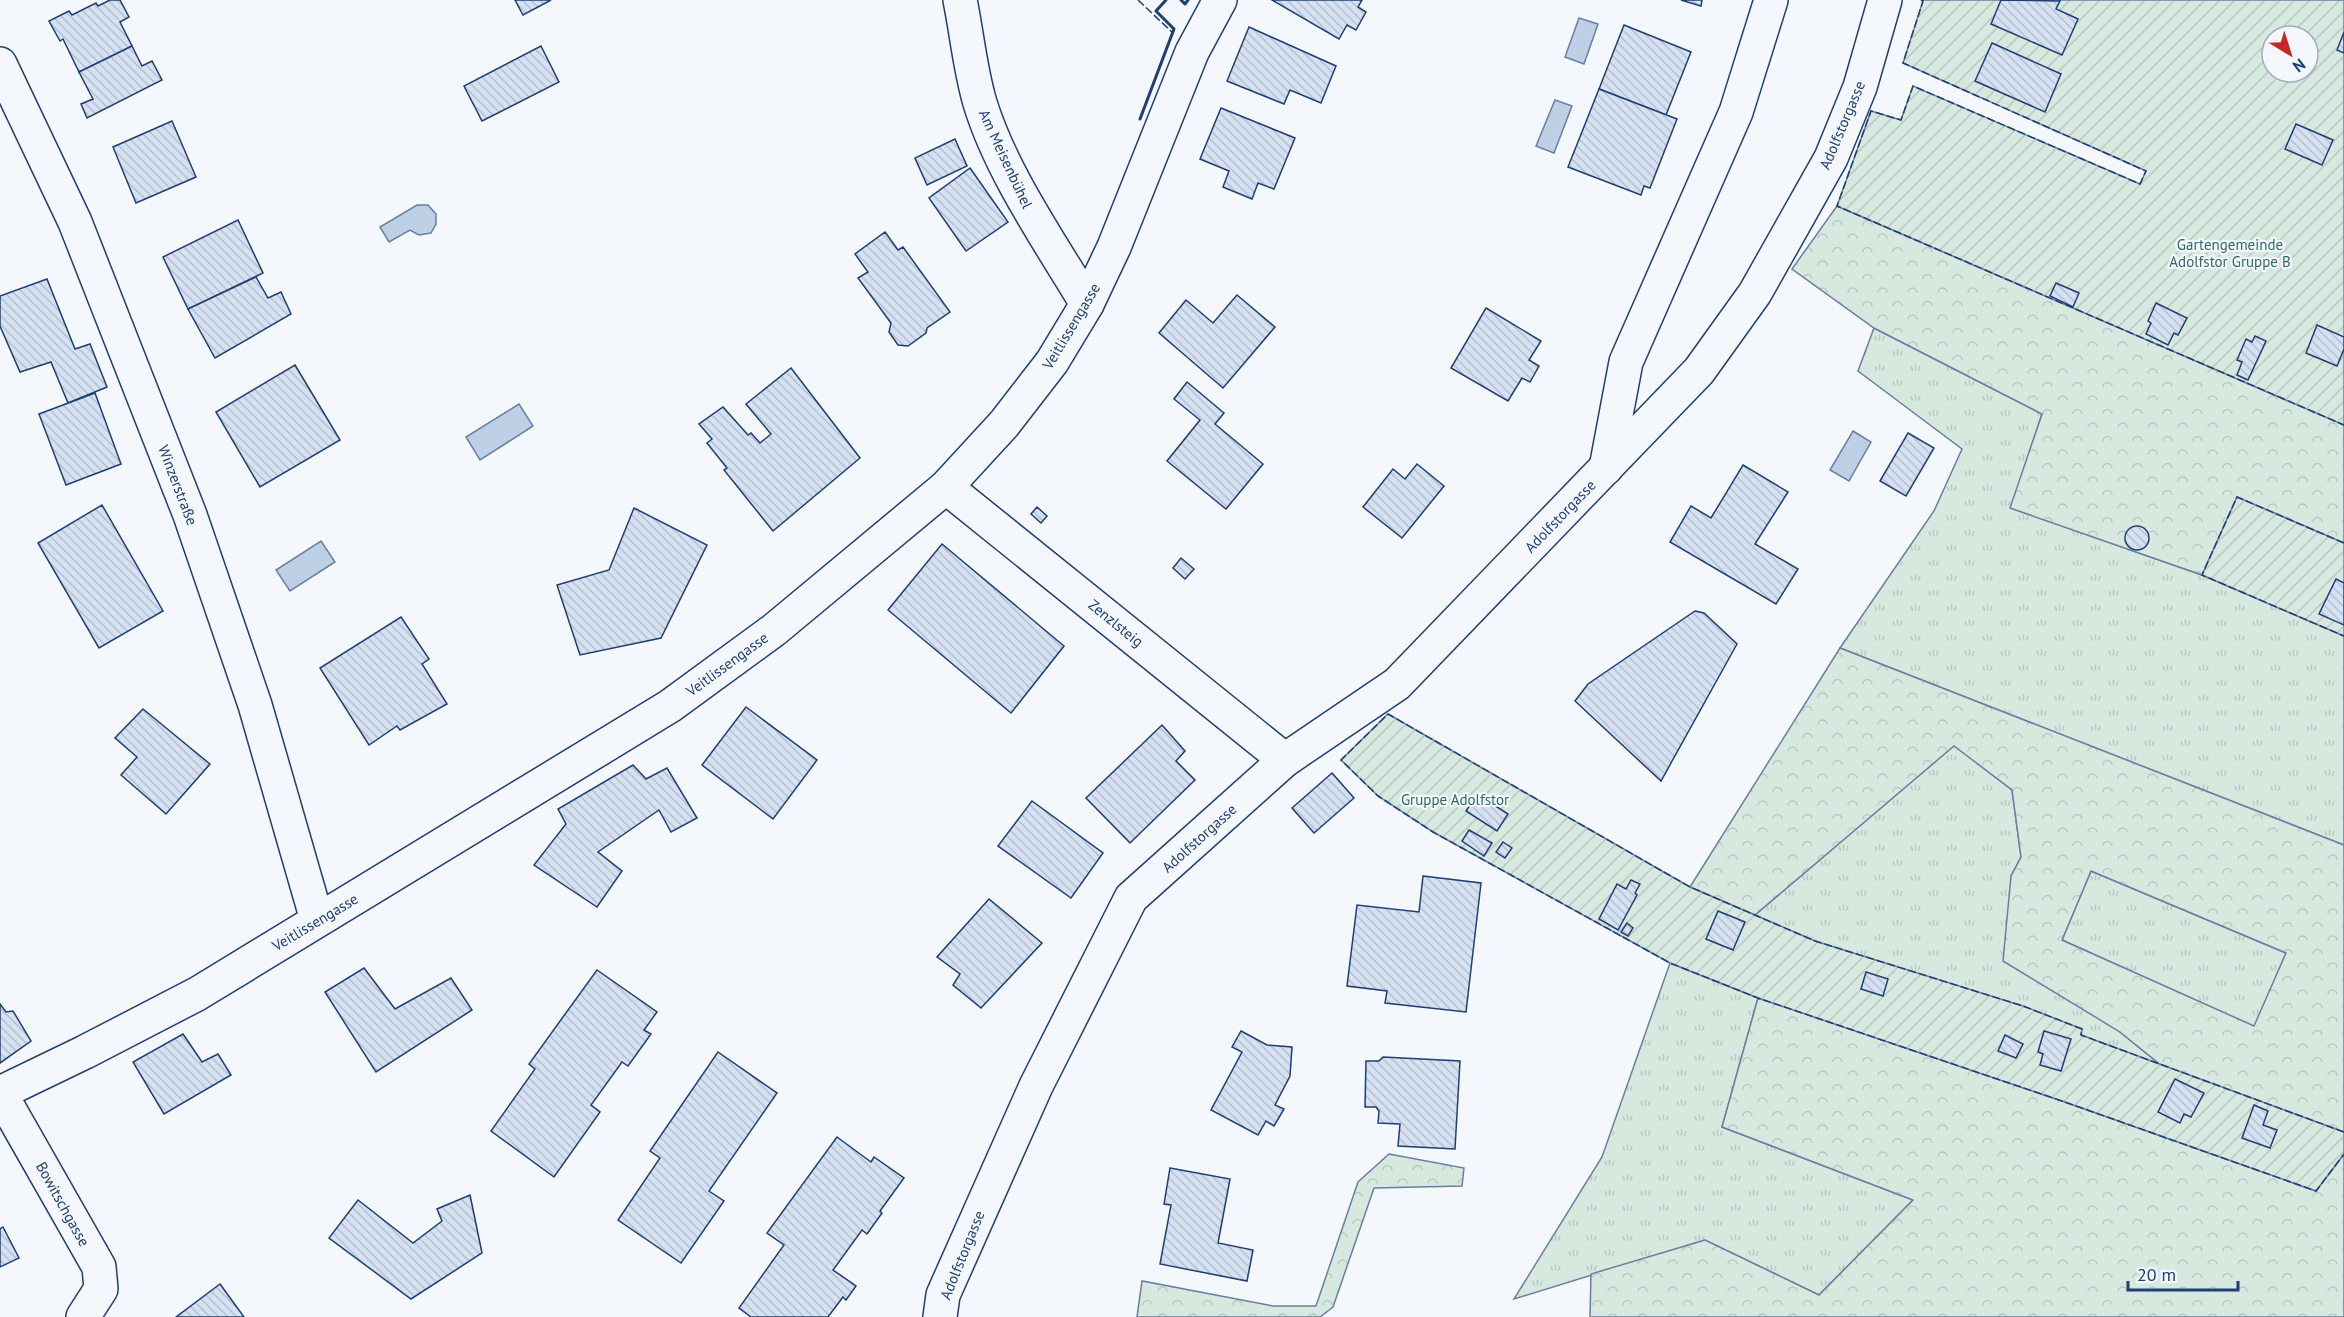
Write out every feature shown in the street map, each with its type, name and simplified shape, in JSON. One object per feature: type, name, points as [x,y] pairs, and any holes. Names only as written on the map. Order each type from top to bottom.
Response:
[{"type":"street","name":"Am Meisenbühel","points":[[960,0],[972,71],[981,105],[997,147],[1030,209],[1087,304]]},
{"type":"street","name":"Veitlissengasse","points":[[0,1093],[197,994],[670,706],[774,630],[946,487],[1018,406],[1052,362],[1087,304],[1114,247],[1192,52],[1220,0]]},
{"type":"street","name":"Adolfstorgasse","points":[[1606,468],[1626,362],[1736,112],[1771,0]]},
{"type":"street","name":"Adolfstorgasse","points":[[940,1317],[944,1295],[1036,1086],[1131,898],[1285,760],[1397,684],[1699,371],[1755,293],[1831,158],[1860,87],[1885,0]]},
{"type":"street","name":"Winzerstraße","points":[[0,63],[75,222],[190,515],[255,705],[317,920]]},
{"type":"street","name":"Zenzlsteig","points":[[946,487],[1285,760]]},
{"type":"street","name":"Bowitschgasse","points":[[0,1093],[99,1267],[101,1289],[83,1317]]},
{"type":"green space","name":"Gartengemeinde Adolfstor Gruppe B","points":[[1921,0],[2344,0],[2344,425],[1837,206],[1871,111],[1901,120],[1913,86],[2140,184],[2146,171],[1903,63],[1923,1]]},
{"type":"green space","points":[[1837,206],[2344,425],[2344,543],[2237,497],[2202,575],[2010,508],[2042,414],[1874,328],[1792,269]]},
{"type":"green space","points":[[1874,328],[2042,414],[2011,508],[2202,575],[2344,636],[2344,845],[1840,648],[1934,511],[1962,449],[1858,371]]},
{"type":"green space","points":[[2237,497],[2344,543],[2344,636],[2202,575]]},
{"type":"green space","points":[[1840,648],[2344,845],[2344,1132],[2162,1066],[2120,1032],[2003,961],[2011,876],[2021,857],[2012,790],[1954,746],[1755,915],[1690,887]],"holes":[[[2091,871],[2286,953],[2254,1026],[2062,940]]]},
{"type":"green space","name":"Gruppe Adolfstor","points":[[1388,714],[1690,887],[1815,941],[2023,1006],[2082,1029],[2081,1035],[2344,1132],[2344,1154],[2316,1191],[2062,1101],[1758,998],[1670,963],[1433,832],[1378,796],[1341,760]]},
{"type":"green space","points":[[1954,745],[2012,790],[2021,857],[2011,876],[2120,1032],[2162,1066],[2081,1035],[2082,1029],[1815,941],[1755,915]]},
{"type":"green space","points":[[2091,871],[2286,953],[2255,1027],[2062,940]]},
{"type":"green space","points":[[1670,963],[1758,998],[1722,1127],[1913,1200],[1819,1295],[1705,1240],[1514,1299],[1602,1157]]},
{"type":"green space","points":[[1758,998],[2062,1101],[2316,1191],[2344,1154],[2344,1317],[1590,1317],[1591,1274],[1705,1240],[1819,1295],[1913,1200],[1722,1127]]},
{"type":"green space","points":[[1389,1154],[1464,1168],[1462,1186],[1374,1188],[1333,1307],[1320,1317],[1137,1317],[1142,1281],[1273,1306],[1316,1306],[1358,1182]]},
{"type":"water","points":[[1579,18],[1598,24],[1584,64],[1565,57]]},
{"type":"water","points":[[1555,100],[1572,106],[1554,153],[1536,146]]},
{"type":"water","points":[[417,205],[428,205],[436,214],[436,224],[431,233],[419,235],[410,230],[389,242],[380,227]]},
{"type":"water","points":[[519,404],[533,426],[480,460],[466,437]]},
{"type":"water","points":[[1853,431],[1871,442],[1849,481],[1830,470]]},
{"type":"water","points":[[321,541],[335,562],[290,591],[276,570]]},
{"type":"building","points":[[110,0],[120,0],[129,17],[120,22],[132,46],[79,72],[63,39],[60,41],[49,21],[69,11],[72,15],[96,3],[98,6]]},
{"type":"building","points":[[515,0],[551,0],[523,15]]},
{"type":"building","points":[[1272,0],[1362,0],[1358,7],[1366,12],[1356,30],[1347,25],[1339,39]]},
{"type":"building","points":[[1681,0],[1702,0],[1701,6]]},
{"type":"building","points":[[2001,0],[2060,1],[2056,9],[2078,19],[2062,55],[1991,24]]},
{"type":"building","points":[[1624,25],[1691,52],[1666,115],[1599,89]]},
{"type":"building","points":[[1249,27],[1336,66],[1321,103],[1290,90],[1284,104],[1227,81]]},
{"type":"building","points":[[2344,32],[2344,53],[2337,50]]},
{"type":"building","points":[[1992,43],[2061,74],[2045,112],[1975,81]]},
{"type":"building","points":[[132,46],[142,66],[152,61],[162,80],[87,118],[81,104],[93,99],[79,72]]},
{"type":"building","points":[[541,46],[559,82],[482,121],[464,86]]},
{"type":"building","points":[[1599,89],[1677,119],[1650,188],[1644,186],[1641,195],[1568,167]]},
{"type":"building","points":[[1221,108],[1295,138],[1274,189],[1258,183],[1252,199],[1223,187],[1229,171],[1200,159]]},
{"type":"building","points":[[172,121],[196,177],[136,203],[113,147]]},
{"type":"building","points":[[2296,124],[2333,140],[2322,165],[2285,149]]},
{"type":"building","points":[[955,139],[967,166],[927,185],[915,158]]},
{"type":"building","points":[[970,168],[1008,222],[966,251],[929,198]]},
{"type":"building","points":[[238,220],[263,273],[188,309],[163,257]]},
{"type":"building","points":[[885,232],[898,250],[903,247],[950,312],[927,328],[926,333],[908,346],[898,345],[889,332],[891,323],[858,278],[868,272],[855,254]]},
{"type":"building","points":[[256,277],[268,298],[281,292],[291,314],[215,358],[188,309]]},
{"type":"building","points":[[47,279],[75,349],[90,344],[107,387],[68,403],[51,362],[20,372],[0,326],[0,296]]},
{"type":"building","points":[[2056,283],[2079,293],[2073,307],[2050,296]]},
{"type":"building","points":[[1237,295],[1275,327],[1223,388],[1159,333],[1186,300],[1213,323]]},
{"type":"building","points":[[2156,303],[2187,318],[2178,335],[2174,333],[2168,345],[2146,334],[2151,323],[2148,321]]},
{"type":"building","points":[[1486,308],[1541,341],[1529,360],[1539,366],[1530,382],[1522,378],[1508,401],[1451,368]]},
{"type":"building","points":[[2317,325],[2344,337],[2344,349],[2337,366],[2306,353]]},
{"type":"building","points":[[2255,336],[2266,341],[2248,380],[2237,375],[2242,362],[2237,360],[2246,339],[2252,342]]},
{"type":"building","points":[[295,365],[340,440],[260,487],[216,412]]},
{"type":"building","points":[[791,368],[860,458],[773,531],[724,470],[727,468],[707,443],[712,439],[699,424],[723,407],[748,435],[751,433],[760,443],[771,434],[746,404]]},
{"type":"building","points":[[1187,382],[1224,413],[1215,424],[1263,464],[1226,509],[1167,461],[1200,420],[1174,399]]},
{"type":"building","points":[[95,393],[121,464],[66,485],[39,414]]},
{"type":"building","points":[[1908,433],[1934,448],[1906,496],[1880,481]]},
{"type":"building","points":[[1417,464],[1444,486],[1402,538],[1363,507],[1393,469],[1405,479]]},
{"type":"building","points":[[1743,465],[1788,492],[1755,544],[1798,569],[1776,604],[1670,542],[1691,506],[1711,518]]},
{"type":"building","points":[[102,505],[163,611],[99,648],[38,543]]},
{"type":"building","points":[[1037,507],[1047,516],[1041,523],[1031,514]]},
{"type":"building","points":[[634,508],[707,545],[661,638],[580,655],[557,585],[609,570]]},
{"type":"building","points":[[2137,526],[2142,527],[2148,533],[2148,543],[2142,549],[2137,550],[2132,549],[2126,543],[2125,538],[2126,533],[2132,527]]},
{"type":"building","points":[[942,544],[1064,646],[1011,713],[888,610]]},
{"type":"building","points":[[1181,558],[1194,569],[1185,579],[1173,568]]},
{"type":"building","points":[[2336,579],[2344,583],[2344,625],[2319,614]]},
{"type":"building","points":[[1695,611],[1704,613],[1737,644],[1661,781],[1575,701],[1588,684]]},
{"type":"building","points":[[401,617],[429,659],[422,664],[447,704],[400,730],[397,726],[369,745],[320,668]]},
{"type":"building","points":[[746,707],[817,760],[773,819],[702,765]]},
{"type":"building","points":[[143,709],[210,764],[166,814],[121,775],[137,757],[115,738]]},
{"type":"building","points":[[1162,725],[1185,751],[1176,761],[1195,780],[1130,843],[1086,798]]},
{"type":"building","points":[[633,765],[646,779],[667,768],[697,818],[671,832],[659,810],[598,852],[622,871],[597,907],[534,865],[566,824],[558,809]]},
{"type":"building","points":[[1332,773],[1354,798],[1314,833],[1292,808]]},
{"type":"building","points":[[1477,794],[1508,814],[1497,831],[1466,811]]},
{"type":"building","points":[[1032,801],[1103,853],[1071,898],[998,846]]},
{"type":"building","points":[[1469,830],[1492,843],[1484,856],[1462,841]]},
{"type":"building","points":[[1503,842],[1512,848],[1505,858],[1496,852]]},
{"type":"building","points":[[1423,876],[1481,883],[1466,1012],[1385,1003],[1387,991],[1347,986],[1357,905],[1419,912]]},
{"type":"building","points":[[1631,880],[1640,884],[1635,893],[1637,895],[1618,930],[1599,919],[1617,884],[1626,889]]},
{"type":"building","points":[[989,899],[1042,943],[981,1008],[953,985],[960,974],[937,957]]},
{"type":"building","points":[[1718,911],[1745,922],[1733,950],[1706,939]]},
{"type":"building","points":[[1627,923],[1633,928],[1628,936],[1621,932]]},
{"type":"building","points":[[364,968],[395,1009],[451,978],[472,1010],[376,1072],[325,992]]},
{"type":"building","points":[[597,970],[657,1012],[644,1030],[651,1034],[628,1066],[622,1062],[591,1105],[600,1112],[554,1177],[491,1131],[535,1069],[529,1064]]},
{"type":"building","points":[[1866,972],[1888,979],[1883,996],[1861,989]]},
{"type":"building","points":[[0,1004],[6,1012],[13,1011],[31,1041],[0,1063]]},
{"type":"building","points":[[1241,1031],[1267,1045],[1292,1047],[1290,1076],[1275,1105],[1284,1109],[1274,1126],[1266,1121],[1258,1135],[1211,1110],[1242,1052],[1232,1047]]},
{"type":"building","points":[[2044,1031],[2071,1039],[2061,1071],[2040,1065],[2043,1054],[2038,1052]]},
{"type":"building","points":[[183,1034],[202,1062],[218,1054],[231,1075],[164,1114],[133,1062]]},
{"type":"building","points":[[2005,1035],[2023,1044],[2016,1058],[1998,1051]]},
{"type":"building","points":[[718,1052],[777,1093],[709,1191],[724,1201],[681,1263],[618,1220],[660,1158],[650,1151]]},
{"type":"building","points":[[1383,1057],[1460,1061],[1455,1149],[1398,1146],[1400,1124],[1378,1123],[1379,1111],[1376,1107],[1365,1107],[1366,1061],[1379,1061]]},
{"type":"building","points":[[2175,1079],[2204,1093],[2191,1117],[2184,1114],[2180,1123],[2158,1112]]},
{"type":"building","points":[[2254,1105],[2268,1111],[2263,1125],[2277,1130],[2270,1148],[2242,1138]]},
{"type":"building","points":[[837,1137],[871,1162],[874,1157],[904,1178],[880,1211],[882,1213],[867,1234],[862,1230],[833,1270],[856,1286],[846,1300],[843,1297],[828,1317],[751,1317],[739,1308],[784,1245],[767,1233]]},
{"type":"building","points":[[1170,1168],[1230,1179],[1218,1243],[1253,1250],[1247,1281],[1160,1264],[1171,1205],[1164,1204]]},
{"type":"building","points":[[470,1195],[482,1253],[411,1299],[329,1238],[358,1200],[413,1243],[442,1221],[437,1209]]},
{"type":"building","points":[[3,1227],[19,1258],[0,1267],[0,1229]]},
{"type":"building","points":[[220,1284],[244,1317],[176,1317]]},
{"type":"fence","points":[[1138,0],[1173,33]]},
{"type":"fence","points":[[1921,0],[1923,1],[1903,63],[2146,171],[2140,184],[1913,86],[1901,120],[1871,111],[1837,206],[2344,425]]},
{"type":"fence","points":[[2344,543],[2237,497],[2202,575],[2344,636]]},
{"type":"fence","points":[[2344,1132],[2081,1035],[2082,1029],[2023,1006],[1815,941],[1690,887],[1388,714],[1341,760],[1378,796],[1433,832],[1670,963],[1758,998],[2062,1101],[2316,1191],[2344,1154]]},
{"type":"wall","points":[[1140,119],[1174,29],[1156,11],[1166,0]]},
{"type":"wall","points":[[1181,0],[1185,4],[1188,0]]}]
